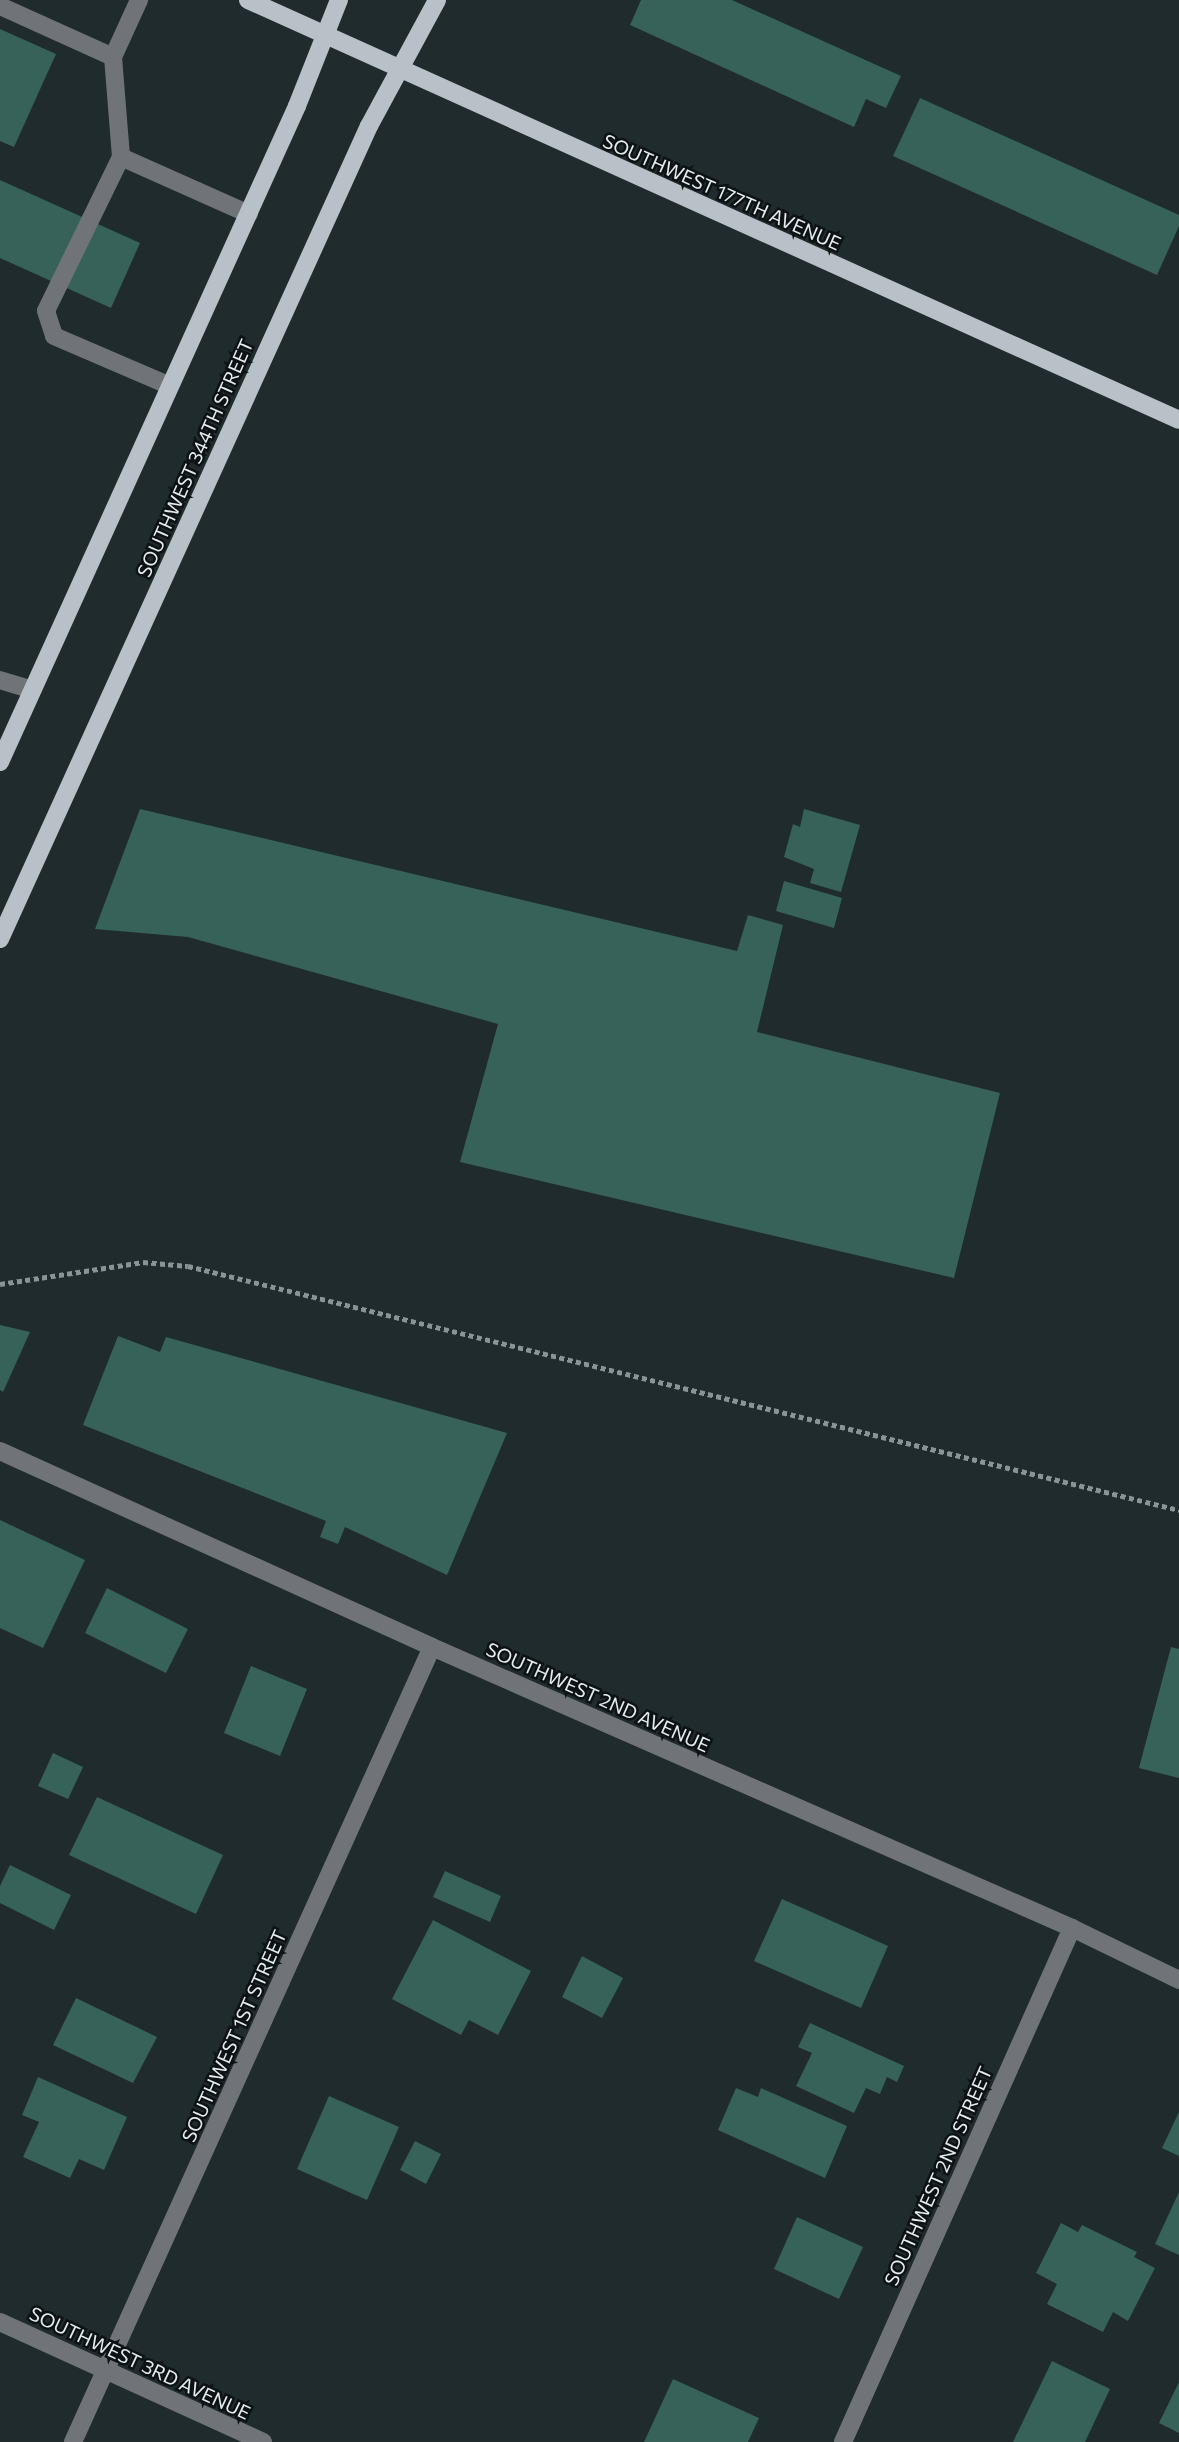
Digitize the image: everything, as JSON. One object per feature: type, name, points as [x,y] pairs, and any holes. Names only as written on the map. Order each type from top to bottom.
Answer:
[{"type":"main road","name":"SOUTHWEST 177TH AVENUE","points":[[248,0],[398,71],[1179,420]]},
{"type":"main road","points":[[0,762],[248,214],[339,0]]},
{"type":"main road","name":"SOUTHWEST 344TH STREET","points":[[0,939],[369,125],[437,0]]},
{"type":"street","points":[[139,0],[113,57],[121,157],[46,311],[54,336],[170,386]]},
{"type":"street","points":[[0,6],[113,57]]},
{"type":"street","points":[[121,157],[248,214]]},
{"type":"street","points":[[0,680],[33,690]]},
{"type":"street","name":"SOUTHWEST 2ND AVENUE","points":[[0,1451],[432,1647],[1072,1928],[1179,1980]]},
{"type":"street","name":"SOUTHWEST 1ST STREET","points":[[73,2442],[432,1647]]},
{"type":"street","name":"SOUTHWEST 2ND STREET","points":[[843,2442],[1072,1928]]},
{"type":"street","name":"SOUTHWEST 3RD AVENUE","points":[[0,2322],[264,2442]]},
{"type":"path","points":[[0,1284],[143,1262],[201,1268],[1179,1510]]},
{"type":"building","points":[[641,0],[732,0],[901,76],[886,108],[866,99],[854,127],[630,25]]},
{"type":"building","points":[[0,29],[56,54],[14,147],[0,141]]},
{"type":"building","points":[[920,98],[1179,215],[1179,226],[1157,275],[893,156]]},
{"type":"building","points":[[0,180],[140,243],[111,308],[0,258]]},
{"type":"building","points":[[140,809],[737,951],[748,915],[783,925],[757,1032],[1000,1093],[954,1278],[460,1162],[498,1024],[188,937],[95,929]]},
{"type":"building","points":[[804,809],[860,825],[841,892],[810,883],[814,869],[784,857],[793,824],[800,827]]},
{"type":"building","points":[[784,881],[842,898],[834,928],[776,911]]},
{"type":"building","points":[[0,1325],[30,1332],[3,1392],[0,1390]]},
{"type":"building","points":[[118,1336],[160,1352],[166,1337],[507,1433],[447,1575],[345,1527],[338,1544],[320,1537],[326,1521],[83,1425]]},
{"type":"building","points":[[0,1520],[85,1560],[43,1648],[0,1628]]},
{"type":"building","points":[[107,1588],[188,1629],[166,1673],[85,1633]]},
{"type":"building","points":[[1171,1647],[1179,1649],[1179,1778],[1139,1768]]},
{"type":"building","points":[[251,1666],[307,1689],[280,1756],[224,1733]]},
{"type":"building","points":[[53,1753],[83,1767],[68,1799],[38,1786]]},
{"type":"building","points":[[97,1797],[223,1855],[196,1914],[69,1855]]},
{"type":"building","points":[[10,1865],[71,1895],[54,1930],[0,1903],[0,1886]]},
{"type":"building","points":[[445,1871],[501,1896],[490,1922],[433,1897]]},
{"type":"building","points":[[782,1899],[888,1946],[861,2008],[754,1961]]},
{"type":"building","points":[[433,1920],[531,1971],[498,2035],[469,2020],[461,2035],[392,1999]]},
{"type":"building","points":[[582,1956],[623,1978],[602,2018],[562,1997]]},
{"type":"building","points":[[76,1998],[157,2037],[133,2083],[53,2045]]},
{"type":"building","points":[[810,2023],[904,2066],[897,2082],[887,2077],[880,2094],[866,2088],[854,2113],[796,2086],[812,2053],[798,2047]]},
{"type":"building","points":[[38,2077],[127,2117],[104,2170],[79,2159],[70,2178],[23,2157],[39,2122],[22,2115]]},
{"type":"building","points":[[736,2088],[758,2097],[761,2088],[847,2126],[825,2178],[718,2130]]},
{"type":"building","points":[[329,2096],[399,2127],[367,2200],[297,2169]]},
{"type":"building","points":[[1179,2112],[1179,2156],[1162,2148]]},
{"type":"building","points":[[415,2141],[441,2154],[426,2184],[400,2170]]},
{"type":"building","points":[[1179,2192],[1179,2255],[1155,2244]]},
{"type":"building","points":[[797,2217],[863,2247],[839,2299],[774,2269]]},
{"type":"building","points":[[1061,2223],[1078,2232],[1082,2225],[1137,2252],[1134,2257],[1155,2268],[1128,2321],[1113,2312],[1103,2332],[1047,2304],[1057,2284],[1036,2273]]},
{"type":"building","points":[[1052,2361],[1110,2389],[1085,2442],[1013,2442]]},
{"type":"building","points":[[673,2379],[759,2418],[748,2442],[644,2442]]},
{"type":"building","points":[[1179,2382],[1179,2433],[1159,2423]]}]
